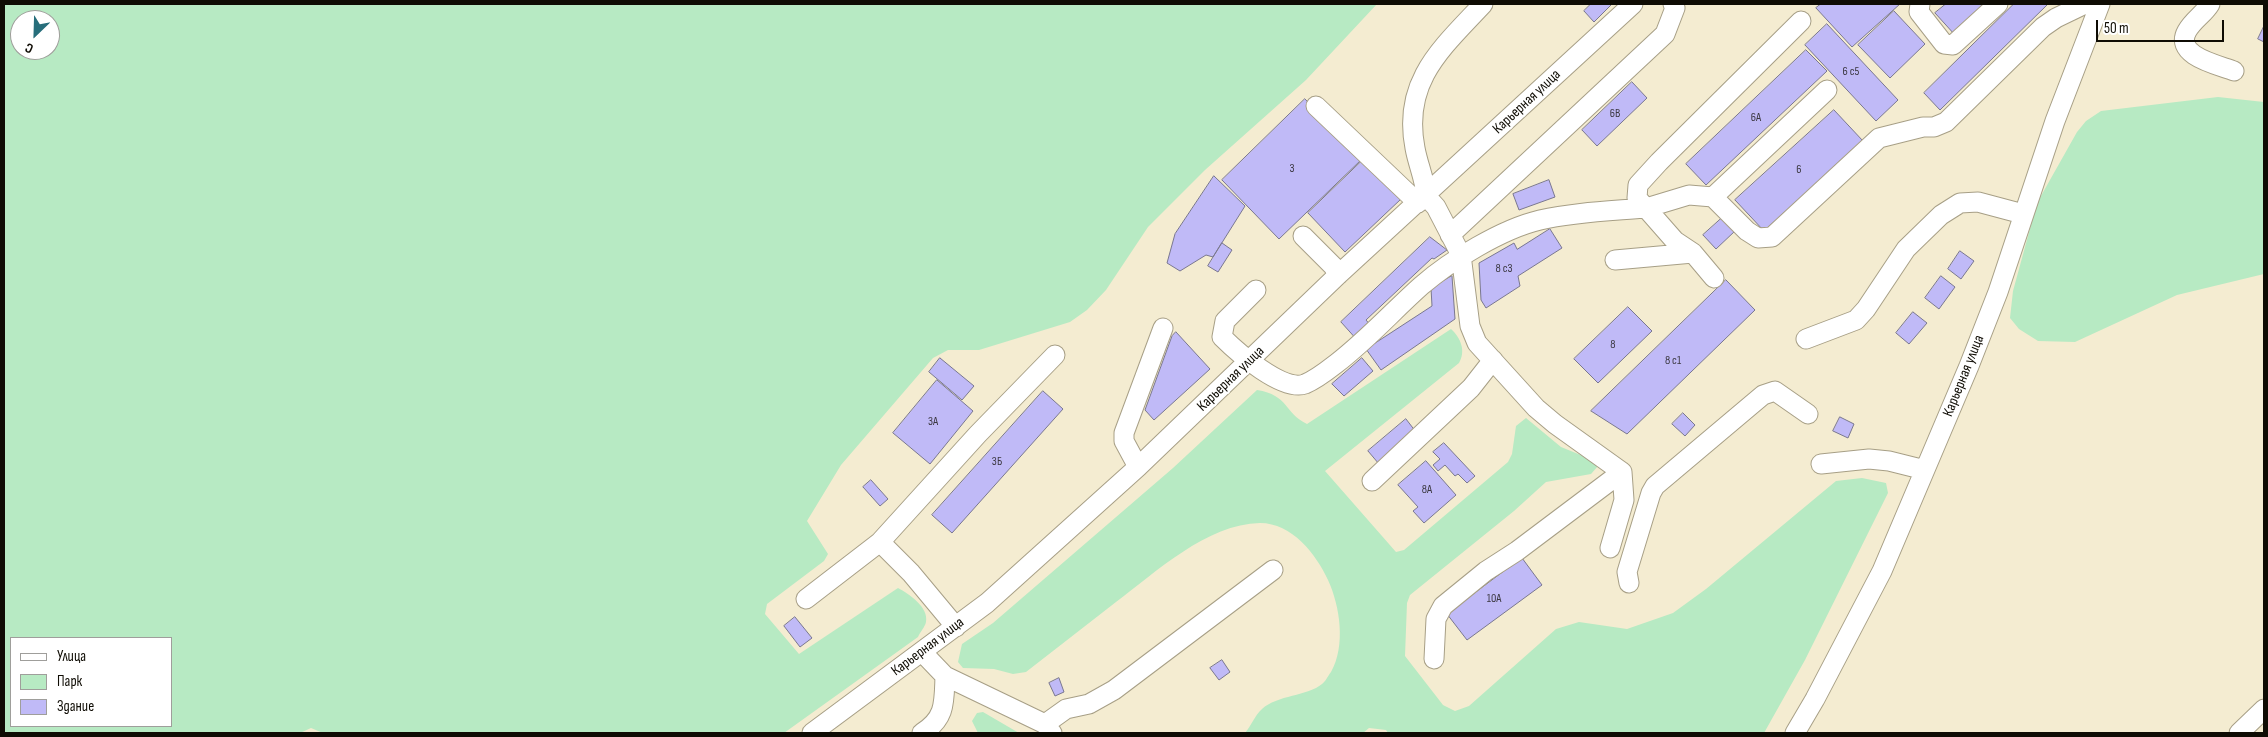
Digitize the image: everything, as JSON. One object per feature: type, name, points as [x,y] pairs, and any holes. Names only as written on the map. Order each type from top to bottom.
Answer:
[{"type":"street","points":[[1422,200],[1425,180],[1415,149],[1413,129],[1416,89],[1439,52],[1484,4]]},
{"type":"street","name":"Карьерная улица","points":[[812,733],[987,603],[1138,466],[1338,276],[1633,4]]},
{"type":"street","points":[[1450,235],[1665,34],[1675,8],[1674,4]]},
{"type":"street","points":[[1920,4],[1919,12],[1944,44],[1953,45],[1998,4]]},
{"type":"street","points":[[1256,290],[1225,321],[1222,337],[1249,362],[1285,384],[1304,384],[1326,372],[1362,344],[1421,286],[1461,255],[1513,230],[1539,220],[1646,208],[1689,196],[1713,197],[1747,231],[1758,238],[1772,237],[1880,138],[1923,127],[1934,127],[1946,122],[2043,27],[2056,18],[2085,4]]},
{"type":"street","name":"Карьерная улица","points":[[1795,733],[1882,572],[1925,470],[1987,320],[2055,121],[2100,4]]},
{"type":"street","points":[[2210,4],[2203,15],[2187,31],[2185,36],[2188,49],[2195,57],[2234,71]]},
{"type":"street","points":[[1714,278],[1692,253],[1676,241],[1637,198],[1638,185],[1658,162],[1801,21]]},
{"type":"street","points":[[1713,197],[1827,90]]},
{"type":"street","points":[[1316,106],[1422,200],[1436,207],[1461,255],[1470,326],[1478,343],[1536,408],[1622,472]]},
{"type":"street","points":[[1806,339],[1856,320],[1866,309],[1906,249],[1941,215],[1960,203],[1978,202],[2023,214]]},
{"type":"street","points":[[1303,236],[1333,266],[1338,276]]},
{"type":"street","points":[[1615,260],[1692,253]]},
{"type":"street","points":[[1138,466],[1124,441],[1124,434],[1163,328]]},
{"type":"street","points":[[806,599],[880,542],[978,434],[1054,356]]},
{"type":"street","points":[[1372,481],[1471,388],[1493,360]]},
{"type":"street","points":[[1630,583],[1626,572],[1650,493],[1655,486],[1763,395],[1775,391],[1808,414]]},
{"type":"street","points":[[1821,464],[1869,459],[1889,461],[1925,470]]},
{"type":"street","points":[[1610,548],[1624,500],[1622,472]]},
{"type":"street","points":[[1434,659],[1436,620],[1443,606],[1486,571],[1518,551],[1622,472]]},
{"type":"street","points":[[1620,516],[1644,514]]},
{"type":"street","points":[[880,542],[910,573],[956,627]]},
{"type":"street","points":[[922,652],[945,676],[1048,728],[1066,709],[1089,704],[1114,690],[1273,570]]},
{"type":"street","points":[[922,733],[932,727],[943,710],[945,676]]},
{"type":"street","points":[[2239,733],[2264,709]]},
{"type":"green space","points":[[4,4],[1377,4],[1306,80],[1205,170],[1148,227],[1106,290],[1087,310],[1070,322],[979,350],[948,350],[933,358],[841,465],[807,521],[828,554],[824,561],[767,604],[765,614],[799,654],[898,588],[912,597],[921,606],[926,616],[926,622],[918,637],[784,733],[323,733],[311,728],[300,733],[4,733]]},
{"type":"green space","points":[[2218,97],[2264,102],[2264,274],[2177,295],[2075,342],[2038,341],[2019,329],[2010,318],[2013,291],[2037,203],[2077,132],[2086,121],[2101,111]]},
{"type":"green space","points":[[1451,329],[1457,336],[1462,349],[1459,363],[1325,471],[1396,552],[1404,550],[1508,462],[1512,454],[1516,426],[1526,418],[1561,447],[1593,460],[1598,466],[1591,474],[1546,482],[1514,511],[1410,595],[1407,603],[1405,656],[1443,705],[1455,711],[1469,706],[1556,629],[1579,622],[1627,629],[1673,613],[1706,589],[1836,481],[1862,478],[1886,483],[1888,493],[1805,660],[1764,733],[1388,733],[1386,730],[1369,728],[1363,733],[1245,733],[1260,711],[1268,704],[1309,691],[1323,683],[1336,662],[1339,650],[1340,626],[1336,602],[1323,570],[1310,551],[1301,542],[1292,534],[1272,524],[1240,525],[1202,541],[1183,552],[1026,672],[1013,674],[994,669],[963,668],[958,662],[962,644],[993,623],[1173,468],[1257,390],[1267,392],[1281,400],[1294,415],[1307,424]]},
{"type":"green space","points":[[983,712],[1019,733],[978,733],[972,721],[977,713]]},
{"type":"building","points":[[1591,4],[1612,4],[1594,22],[1584,11]]},
{"type":"building","points":[[1821,4],[1900,4],[1852,47],[1816,8]]},
{"type":"building","points":[[1946,4],[1990,4],[1955,35],[1935,13]]},
{"type":"building","points":[[2014,4],[2048,4],[1940,110],[1924,93]]},
{"type":"building","points":[[1894,11],[1925,44],[1890,78],[1858,45]]},
{"type":"building","points":[[1827,24],[1898,100],[1876,121],[1805,45]]},
{"type":"building","points":[[2264,26],[2264,42],[2258,39]]},
{"type":"building","points":[[1806,50],[1827,71],[1706,185],[1686,164]]},
{"type":"building","points":[[1632,82],[1647,98],[1597,146],[1582,130]]},
{"type":"building","points":[[1305,99],[1362,159],[1279,239],[1222,180]]},
{"type":"building","points":[[1834,110],[1863,141],[1764,231],[1735,200]]},
{"type":"building","points":[[1363,160],[1401,199],[1345,252],[1308,213]]},
{"type":"building","points":[[1214,176],[1245,206],[1213,257],[1206,255],[1180,271],[1167,263],[1175,234]]},
{"type":"building","points":[[1549,180],[1555,197],[1519,210],[1513,194]]},
{"type":"building","points":[[1722,218],[1735,231],[1716,249],[1703,235]]},
{"type":"building","points":[[1550,229],[1562,248],[1518,276],[1520,286],[1486,308],[1481,300],[1479,263],[1514,243],[1517,249]]},
{"type":"building","points":[[1430,237],[1447,250],[1434,259],[1432,258],[1366,320],[1372,327],[1358,341],[1341,322]]},
{"type":"building","points":[[1222,243],[1232,250],[1218,272],[1208,266]]},
{"type":"building","points":[[1960,251],[1974,261],[1961,279],[1948,269]]},
{"type":"building","points":[[1452,276],[1455,319],[1381,370],[1366,349],[1432,306],[1431,288]]},
{"type":"building","points":[[1941,276],[1955,287],[1939,309],[1925,298]]},
{"type":"building","points":[[1726,280],[1755,310],[1627,434],[1591,411]]},
{"type":"building","points":[[1628,307],[1652,331],[1598,383],[1574,359]]},
{"type":"building","points":[[1913,312],[1927,323],[1909,344],[1896,333]]},
{"type":"building","points":[[1176,332],[1210,369],[1154,420],[1145,410],[1172,336]]},
{"type":"building","points":[[940,358],[974,386],[962,400],[929,372]]},
{"type":"building","points":[[1362,358],[1373,371],[1344,396],[1332,384]]},
{"type":"building","points":[[937,380],[973,411],[930,464],[893,433]]},
{"type":"building","points":[[1043,391],[1063,409],[952,533],[932,515]]},
{"type":"building","points":[[1683,413],[1695,425],[1685,436],[1672,424]]},
{"type":"building","points":[[1840,417],[1854,424],[1848,438],[1833,431]]},
{"type":"building","points":[[1406,419],[1416,432],[1379,464],[1368,451]]},
{"type":"building","points":[[1444,443],[1475,476],[1467,483],[1458,474],[1455,476],[1445,465],[1438,471],[1433,465],[1440,459],[1433,452]]},
{"type":"building","points":[[1426,461],[1456,495],[1424,523],[1413,511],[1418,507],[1398,485]]},
{"type":"building","points":[[871,480],[888,499],[880,506],[863,487]]},
{"type":"building","points":[[1522,558],[1542,585],[1467,640],[1447,614]]},
{"type":"building","points":[[795,617],[812,638],[800,647],[784,626]]},
{"type":"building","points":[[1222,660],[1230,672],[1219,680],[1210,668]]},
{"type":"building","points":[[1059,678],[1064,692],[1055,696],[1049,683]]}]
